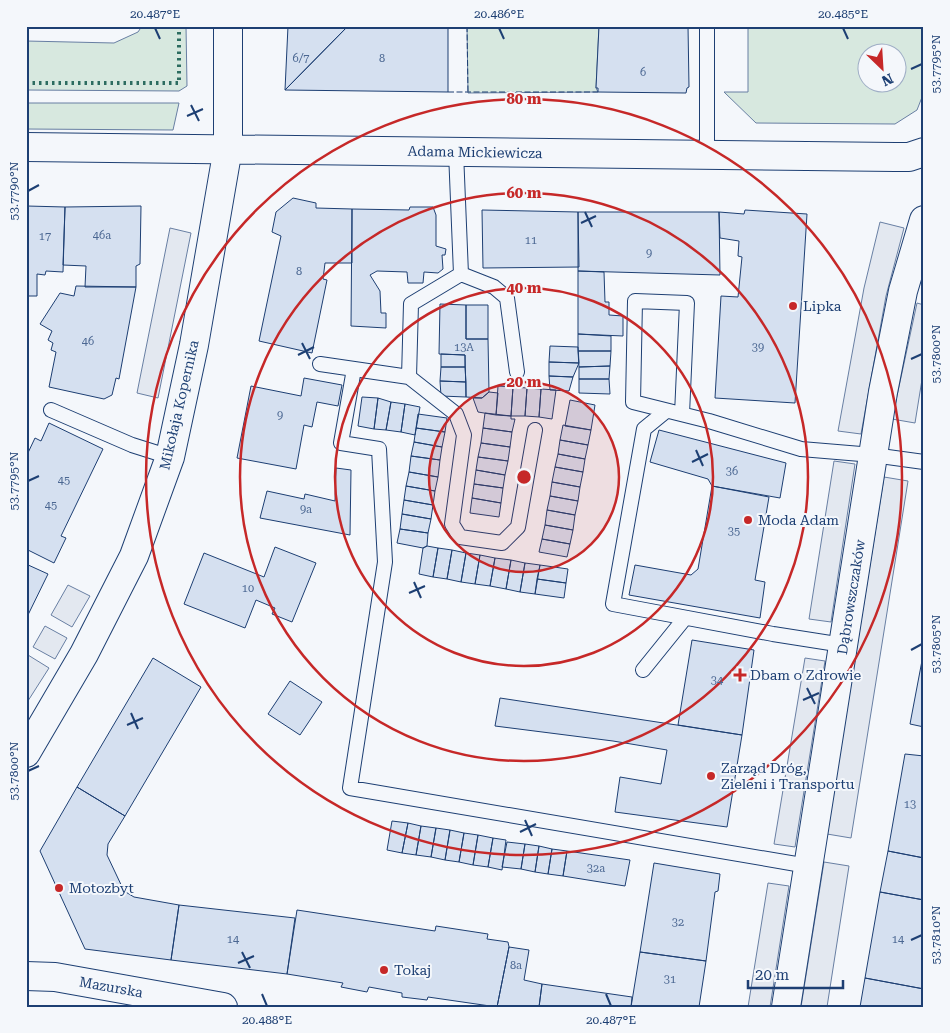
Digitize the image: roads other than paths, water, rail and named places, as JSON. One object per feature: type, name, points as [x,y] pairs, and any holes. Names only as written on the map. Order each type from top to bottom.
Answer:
[{"type":"street","name":"Mikołaja Kopernika","points":[[26,753],[84,654],[134,556],[170,457],[194,345],[228,148],[228,26]]},
{"type":"street","name":"Adama Mickiewicza","points":[[26,147],[909,157],[924,152]]},
{"type":"street","name":"Dąbrowszczaków","points":[[786,1007],[883,392],[903,291],[924,220]]},
{"type":"street","name":"Mazurska","points":[[27,975],[55,977],[223,1007]]},
{"type":"lane","points":[[707,26],[707,154]]},
{"type":"lane","points":[[456,152],[461,274]]},
{"type":"lane","points":[[461,274],[494,287],[507,298],[517,372]]},
{"type":"lane","points":[[409,378],[411,304],[461,274]]},
{"type":"lane","points":[[682,414],[687,303],[635,301],[633,402],[709,421],[801,449],[873,455],[924,462]]},
{"type":"lane","points":[[320,364],[409,378],[456,414],[464,435],[452,524],[460,537],[502,543],[518,527],[535,430]]},
{"type":"lane","points":[[354,369],[342,443],[378,449],[385,562],[350,788],[808,866]]},
{"type":"lane","points":[[51,410],[132,445],[170,457]]},
{"type":"lane","points":[[666,411],[644,428],[613,604],[843,645]]},
{"type":"lane","points":[[644,670],[685,618]]},
{"type":"place","name":"Lipka","points":[[793,306]]},
{"type":"place","name":"Moda Adam","points":[[748,520]]},
{"type":"place","name":"Dbam o Zdrowie","points":[[740,675]]},
{"type":"place","name":"Zarząd Dróg, Zieleni i Transportu","points":[[711,776]]},
{"type":"place","name":"Motozbyt","points":[[59,888]]},
{"type":"place","name":"Tokaj","points":[[384,970]]}]
